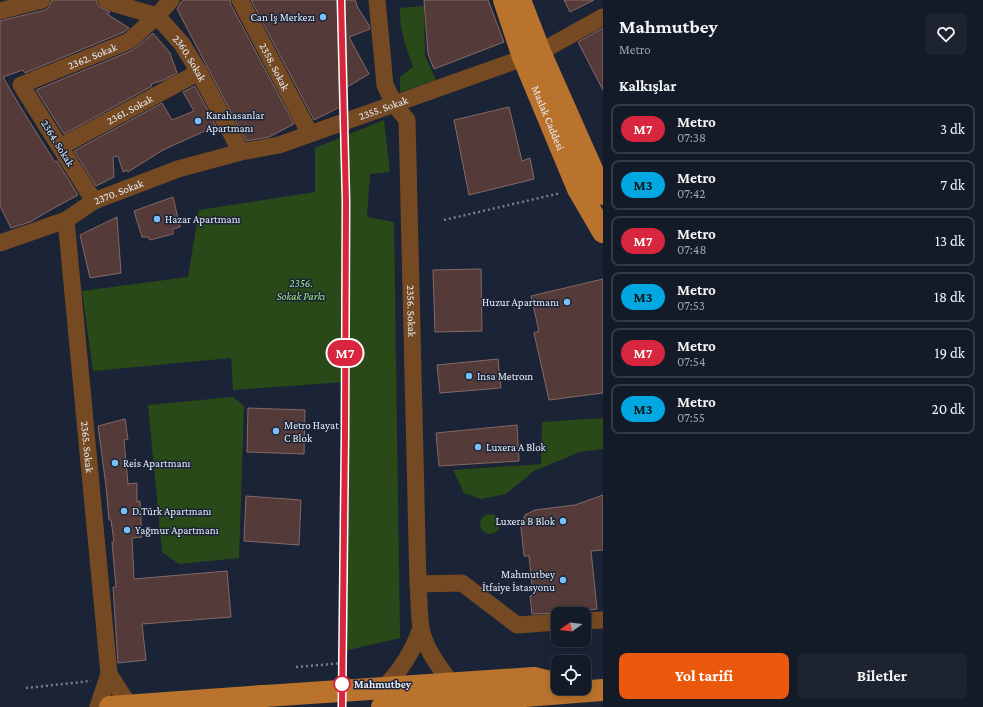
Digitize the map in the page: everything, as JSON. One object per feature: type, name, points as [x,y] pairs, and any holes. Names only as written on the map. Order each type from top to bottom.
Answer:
[{"type":"main road","name":"Maslak Caddesi","points":[[504,0],[603,194]]},
{"type":"main road","name":"Maslak Caddesi","points":[[520,0],[532,54],[578,189],[603,232]]},
{"type":"main road","points":[[344,707],[378,695],[451,683],[534,678],[551,681]]},
{"type":"main road","points":[[120,706],[254,702],[378,695],[551,691]]},
{"type":"street","points":[[0,11],[42,0]]},
{"type":"street","points":[[106,0],[157,16]]},
{"type":"street","name":"2362. Sokak","points":[[21,85],[129,41],[157,16],[171,0]]},
{"type":"street","name":"2358. Sokak","points":[[240,0],[310,134]]},
{"type":"street","name":"2356. Sokak","points":[[377,0],[385,85],[394,104],[407,120],[418,584],[421,628]]},
{"type":"street","name":"2360. Sokak","points":[[157,16],[182,44],[199,72],[241,152]]},
{"type":"street","name":"2355. Sokak","points":[[241,152],[279,145],[532,54],[603,17]]},
{"type":"street","name":"2361. Sokak","points":[[60,147],[199,72]]},
{"type":"street","name":"2364. Sokak","points":[[21,85],[94,202]]},
{"type":"street","name":"2370. Sokak","points":[[2,238],[66,220],[94,202],[178,169],[241,152]]},
{"type":"street","name":"2365. Sokak","points":[[66,220],[102,677],[98,707]]},
{"type":"street","points":[[418,584],[462,583],[517,625],[551,623]]},
{"type":"street","points":[[591,621],[603,620]]},
{"type":"street","points":[[421,628],[427,646],[451,683]]},
{"type":"street","points":[[378,695],[414,649],[421,628]]},
{"type":"street","name":"2365. Sokak","points":[[102,677],[120,706]]},
{"type":"path","points":[[444,220],[578,189]]},
{"type":"path","points":[[296,667],[343,663]]},
{"type":"path","points":[[26,688],[102,677]]},
{"type":"green space","points":[[424,6],[425,56],[436,80],[400,92],[400,77],[413,67],[402,31],[400,8]]},
{"type":"green space","name":"2356. Sokak Parkı","points":[[384,120],[390,172],[370,174],[367,217],[394,222],[400,638],[344,651],[345,382],[233,390],[231,358],[93,371],[82,291],[188,277],[199,210],[315,192],[315,148]]},
{"type":"green space","points":[[233,397],[244,406],[239,558],[179,564],[162,552],[148,405]]},
{"type":"green space","points":[[603,418],[603,449],[580,452],[534,471],[506,494],[481,499],[464,493],[453,470],[541,464],[542,422]]},
{"type":"green space","points":[[490,514],[497,517],[500,524],[497,531],[490,534],[483,531],[480,524],[483,517]]},
{"type":"building","points":[[52,0],[96,0],[98,6],[110,12],[107,14],[129,28],[124,32],[25,73],[23,70],[3,77],[55,162],[57,161],[78,195],[30,222],[11,228],[0,206],[0,21],[45,10],[49,7]]},
{"type":"building","points":[[184,0],[230,0],[231,5],[294,124],[269,137],[246,141],[177,9]]},
{"type":"building","points":[[251,0],[355,0],[370,29],[349,37],[369,74],[342,90],[348,103],[314,120]]},
{"type":"building","points":[[424,0],[488,0],[504,42],[434,69],[428,54]]},
{"type":"building","points":[[564,0],[594,0],[570,12]]},
{"type":"building","points":[[603,28],[603,90],[578,42]]},
{"type":"building","points":[[153,33],[170,53],[177,73],[164,80],[151,84],[152,86],[64,134],[36,90],[133,50]]},
{"type":"building","points":[[195,86],[216,126],[163,150],[128,172],[127,170],[123,172],[118,156],[113,157],[114,177],[96,186],[74,151],[162,103],[172,120],[194,111],[183,92]]},
{"type":"building","points":[[509,107],[522,161],[530,158],[534,179],[469,195],[454,120]]},
{"type":"building","name":"Hazar Apartmanı","points":[[173,197],[180,227],[173,229],[173,234],[150,240],[148,237],[142,237],[134,211]]},
{"type":"building","points":[[117,217],[121,273],[90,278],[80,235]]},
{"type":"building","points":[[481,269],[482,331],[435,332],[433,270]]},
{"type":"building","points":[[603,279],[603,393],[549,400],[534,333],[539,331],[531,296]]},
{"type":"building","name":"Insa Metroın","points":[[498,359],[501,388],[440,393],[437,365]]},
{"type":"building","name":"Metro Hayat C Blok","points":[[248,408],[305,410],[304,454],[247,452]]},
{"type":"building","points":[[125,419],[128,439],[124,440],[128,484],[137,483],[137,502],[140,501],[142,537],[132,538],[134,579],[227,571],[231,617],[142,624],[146,660],[118,663],[113,587],[116,587],[112,542],[114,542],[111,520],[109,520],[98,426]]},
{"type":"building","name":"Luxera A Blok","points":[[517,425],[519,461],[439,466],[436,433]]},
{"type":"building","points":[[603,495],[603,550],[591,551],[597,609],[591,610],[591,607],[551,607],[551,613],[532,614],[530,596],[533,595],[529,556],[524,556],[521,527],[525,515],[535,510],[575,505]]},
{"type":"building","points":[[246,496],[301,500],[299,545],[244,541]]},
{"type":"metro line","name":"M7","points":[[341,0],[346,201],[342,707]]},
{"type":"place","name":"Can Iş Merkezı","points":[[323,17]]},
{"type":"place","name":"Karahasanlar Apartmanı","points":[[198,121]]},
{"type":"place","name":"Hazar Apartmanı","points":[[157,219]]},
{"type":"place","name":"Huzur Apartmanı","points":[[567,302]]},
{"type":"place","name":"Insa Metroın","points":[[469,376]]},
{"type":"place","name":"Metro Hayat C Blok","points":[[276,431]]},
{"type":"place","name":"Luxera A Blok","points":[[478,447]]},
{"type":"place","name":"Reis Apartmanı","points":[[115,463]]},
{"type":"place","name":"D.Türk Apartmanı","points":[[124,511]]},
{"type":"place","name":"Luxera B Blok","points":[[563,521]]},
{"type":"place","name":"Yağmur Apartmanı","points":[[127,530]]},
{"type":"place","name":"Mahmutbey İtfaiye İstasyonu","points":[[563,580]]},
{"type":"place","name":"Mahmutbey","points":[[342,684]]}]
